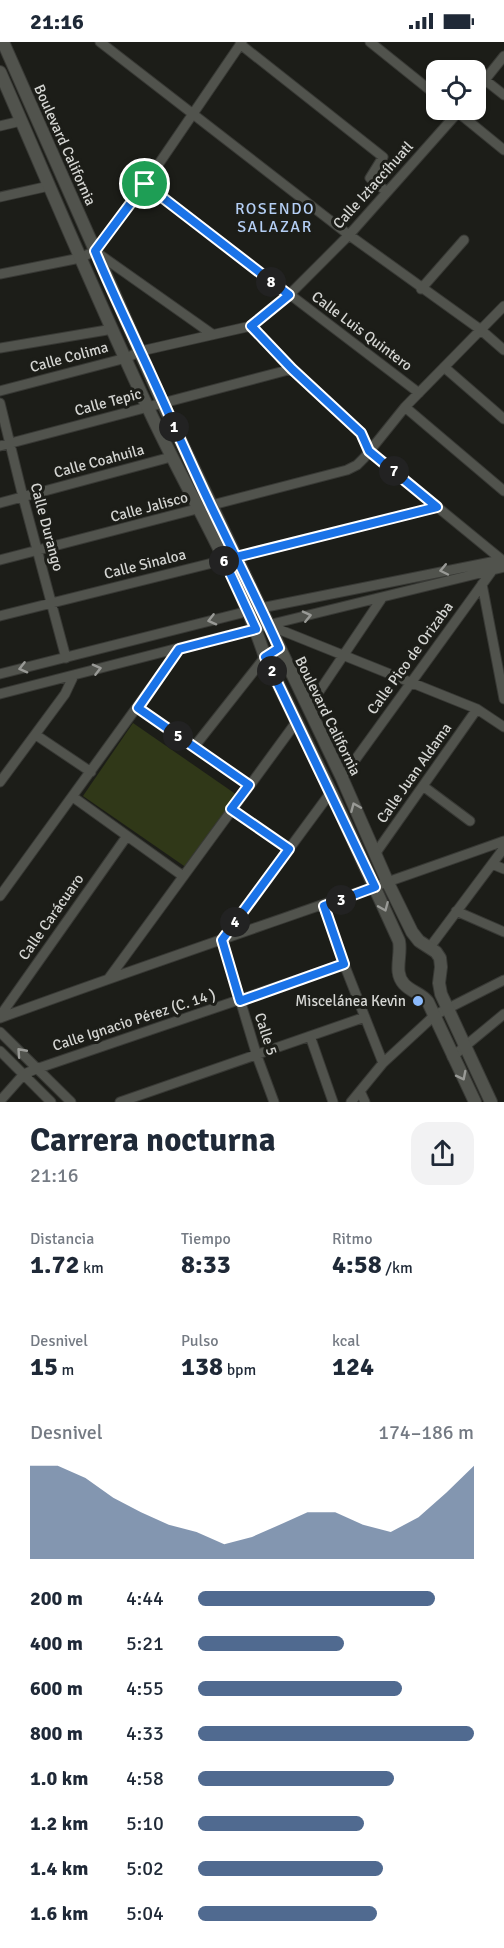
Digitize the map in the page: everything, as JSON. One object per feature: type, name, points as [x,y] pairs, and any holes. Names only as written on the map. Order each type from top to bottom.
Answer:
[{"type":"street","points":[[100,42],[349,235],[504,350]]},
{"type":"street","points":[[370,42],[426,87]]},
{"type":"street","name":"Boulevard California","points":[[4,43],[163,404],[261,608],[265,657],[375,887],[400,949],[398,974],[408,988],[420,993],[428,1002],[475,1102]]},
{"type":"street","points":[[0,274],[78,258],[95,251],[145,184],[241,43],[383,157],[370,178],[387,192]]},
{"type":"street","points":[[486,79],[504,56]]},
{"type":"street","name":"Boulevard California","points":[[0,72],[46,186],[171,457],[248,611],[279,648],[342,778],[412,932],[440,958],[439,983],[448,1009],[491,1102]]},
{"type":"street","points":[[486,81],[504,95]]},
{"type":"street","points":[[0,85],[19,121],[0,126]]},
{"type":"street","name":"Calle Iztaccíhuatl","points":[[251,326],[289,295],[349,235],[448,120]]},
{"type":"street","points":[[469,120],[504,150]]},
{"type":"street","name":"Calle Luis Quintero","points":[[145,184],[419,393]]},
{"type":"street","points":[[0,196],[46,186]]},
{"type":"street","points":[[421,288],[464,240]]},
{"type":"street","points":[[95,251],[212,334]]},
{"type":"street","name":"Calle Jalisco","points":[[0,560],[198,510],[347,470],[357,465],[405,407],[504,306]]},
{"type":"street","points":[[251,326],[292,369],[361,433],[369,451],[503,561]]},
{"type":"street","name":"Calle Colima","points":[[0,391],[126,358],[141,351],[251,326]]},
{"type":"street","points":[[0,348],[110,329]]},
{"type":"street","points":[[444,367],[504,419]]},
{"type":"street","name":"Calle Tepic","points":[[5,445],[292,369]]},
{"type":"street","name":"Calle Durango","points":[[0,403],[5,445],[23,497],[66,658]]},
{"type":"street","points":[[405,407],[504,491]]},
{"type":"street","name":"Calle Coahuila","points":[[0,503],[171,457]]},
{"type":"street","name":"Calle Sinaloa","points":[[0,616],[437,507]]},
{"type":"street","points":[[0,694],[494,569],[503,561]]},
{"type":"street","points":[[0,674],[261,608],[503,561]]},
{"type":"street","name":"Calle Pico de Orizaba","points":[[342,778],[494,569]]},
{"type":"street","points":[[482,584],[504,699]]},
{"type":"street","points":[[308,708],[382,598]]},
{"type":"street","points":[[262,627],[345,656],[477,709],[504,727]]},
{"type":"street","points":[[194,747],[265,657],[279,648]]},
{"type":"street","points":[[0,897],[179,649]]},
{"type":"street","points":[[0,782],[65,694],[74,675]]},
{"type":"street","points":[[138,708],[249,785]]},
{"type":"street","name":"Calle Juan Aldama","points":[[375,854],[477,709]]},
{"type":"street","points":[[109,978],[297,722]]},
{"type":"street","points":[[36,735],[91,772]]},
{"type":"street","points":[[423,786],[470,821]]},
{"type":"street","points":[[222,940],[331,792]]},
{"type":"street","points":[[73,797],[183,876]]},
{"type":"street","points":[[231,809],[289,849]]},
{"type":"street","name":"Calle Carácuaro","points":[[0,1017],[127,836]]},
{"type":"street","points":[[0,1017],[504,842]]},
{"type":"street","points":[[400,949],[409,943],[424,944],[456,911],[504,848]]},
{"type":"street","points":[[492,864],[504,869]]},
{"type":"street","points":[[324,906],[383,1063]]},
{"type":"street","points":[[456,911],[504,932]]},
{"type":"street","name":"Calle 5","points":[[222,940],[257,1056],[274,1102]]},
{"type":"street","name":"Calle Ignacio Pérez (C. 14 )","points":[[24,1074],[344,964]]},
{"type":"street","points":[[351,1102],[383,1063],[435,1015],[504,980]]},
{"type":"street","points":[[420,993],[432,990],[439,983]]},
{"type":"street","points":[[452,1056],[504,1014]]},
{"type":"street","points":[[120,1102],[365,1017]]},
{"type":"street","points":[[0,1032],[71,1102]]},
{"type":"street","points":[[310,1036],[333,1102]]},
{"type":"street","points":[[0,1050],[51,1102]]},
{"type":"street","points":[[0,1101],[24,1074]]},
{"type":"street","points":[[360,1091],[365,1102]]},
{"type":"green space","points":[[133,723],[237,795],[187,868],[83,796]]},
{"type":"place","name":"Miscelánea Kevin","points":[[418,1001]]},
{"type":"district","name":"ROSENDO SALAZAR","points":[[275,218]]},
{"type":"route","points":[[145,184],[95,251],[163,404],[223,530],[236,557],[261,608],[279,648],[265,657],[375,887],[324,906],[344,964],[240,1001],[222,940],[289,849],[231,809],[249,785],[138,708],[179,649],[256,629],[224,560],[236,557],[437,507],[369,451],[361,433],[292,369],[251,326],[289,295],[145,184]]}]
